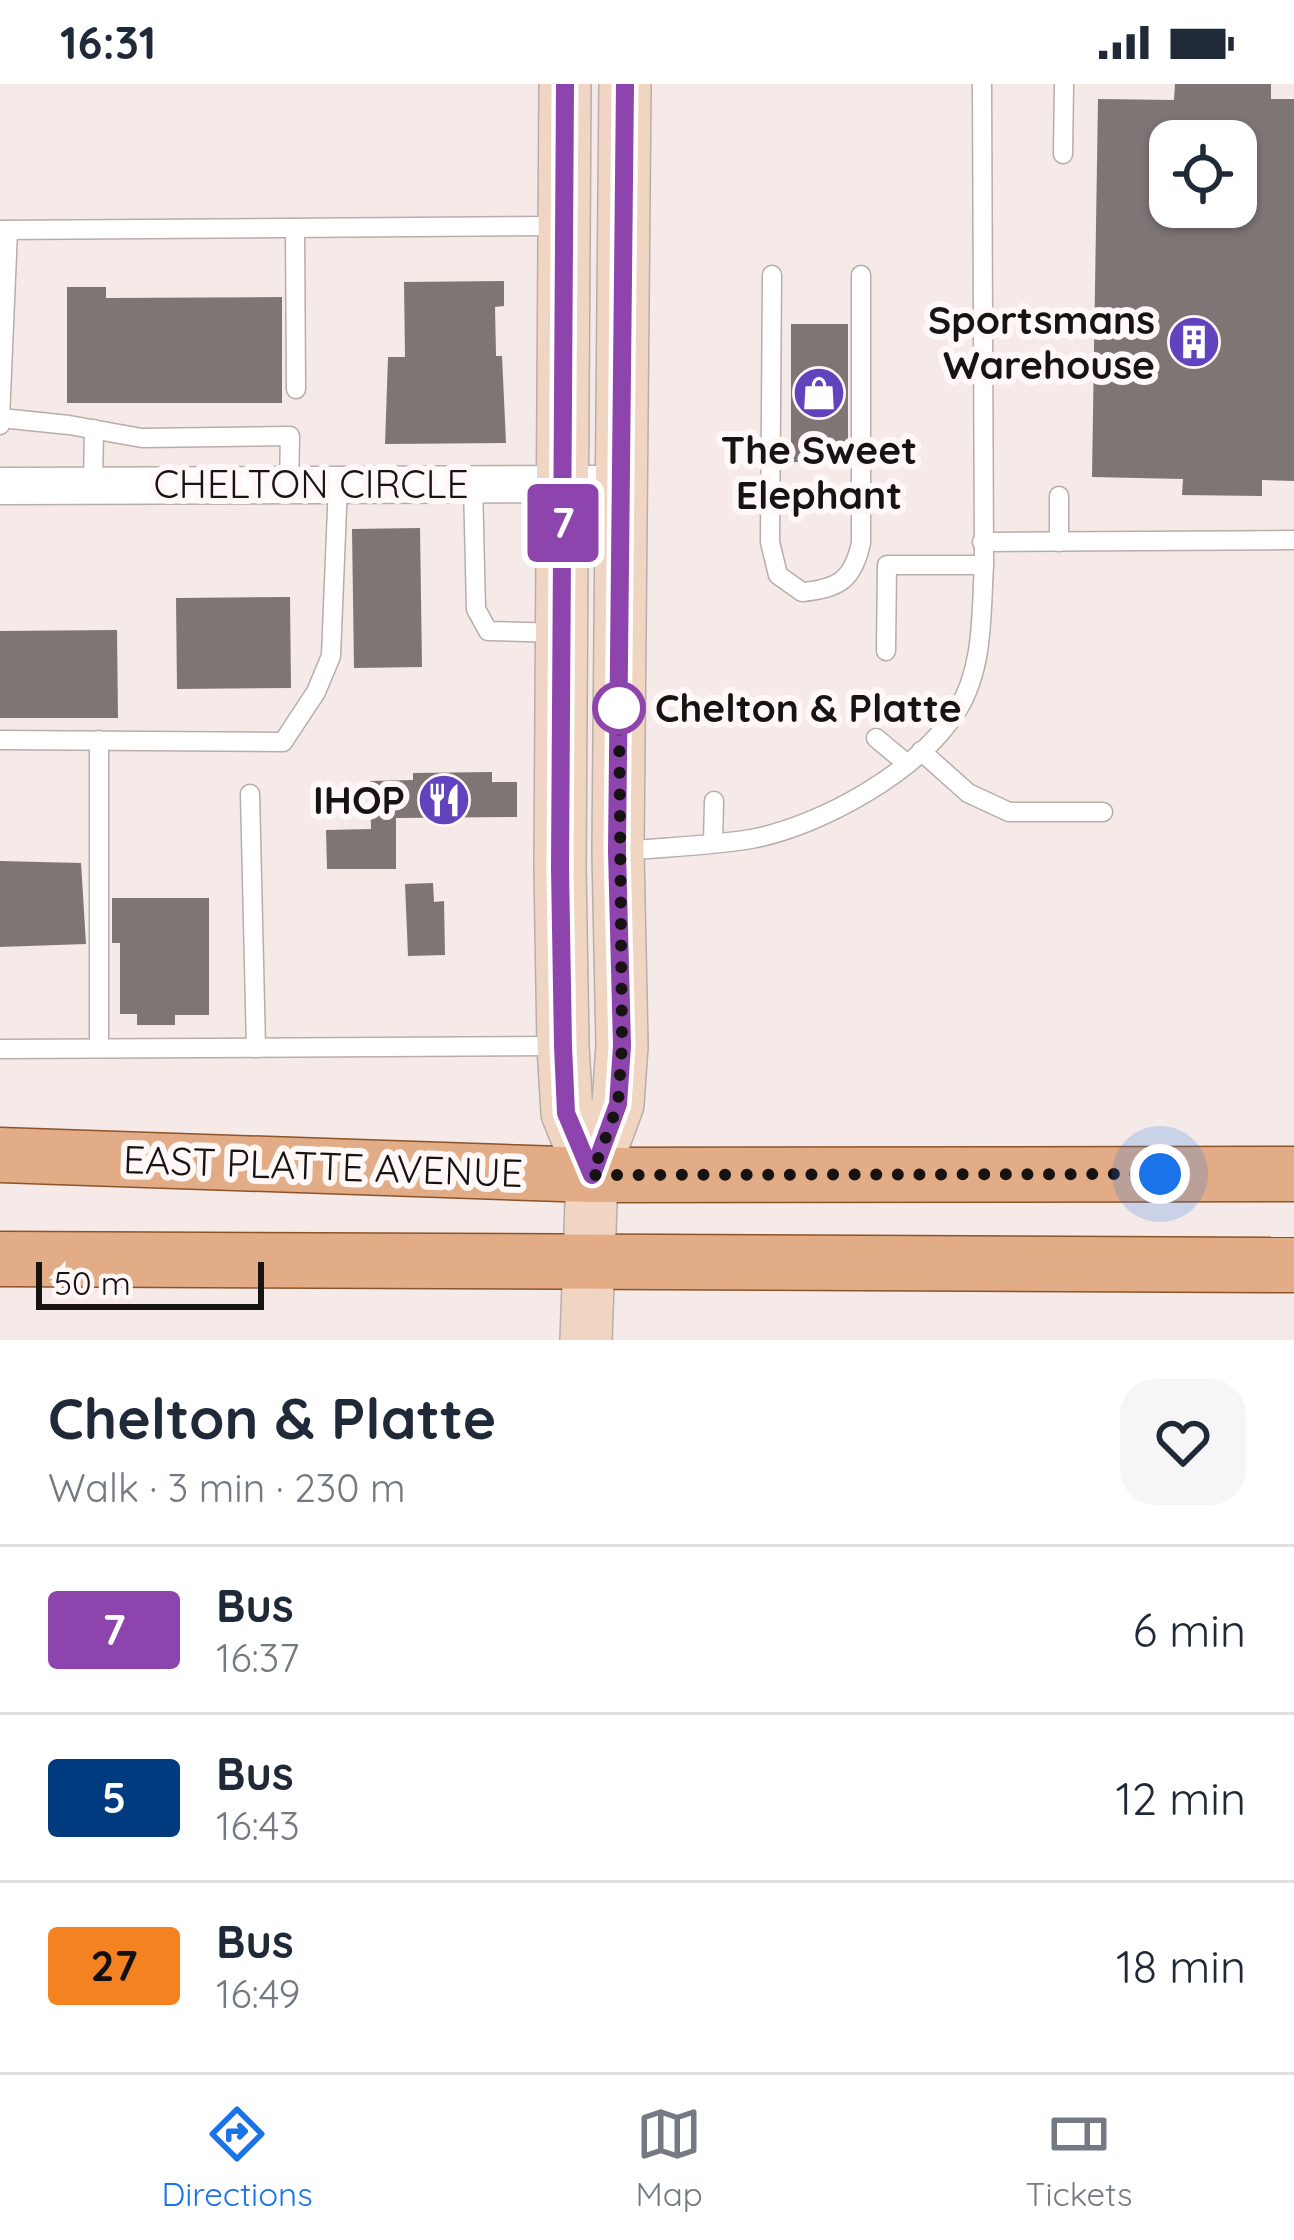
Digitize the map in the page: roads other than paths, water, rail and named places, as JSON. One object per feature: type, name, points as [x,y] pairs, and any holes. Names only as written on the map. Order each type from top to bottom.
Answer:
[{"type":"main road","points":[[565,84],[563,1046],[566,1113],[592,1175]]},
{"type":"main road","points":[[586,1340],[592,1175],[618,1104],[622,1046],[617,851],[625,84]]},
{"type":"main road","name":"EAST PLATTE AVENUE","points":[[0,1155],[592,1175],[1294,1174]]},
{"type":"main road","points":[[0,1259],[1294,1265]]},
{"type":"street","name":"CHELTON CIRCLE","points":[[0,486],[622,484]]},
{"type":"lane","points":[[617,851],[752,839],[806,822],[886,780],[960,707],[980,634],[984,565],[982,84]]},
{"type":"lane","points":[[1063,154],[1064,84]]},
{"type":"lane","points":[[289,485],[290,436],[142,438],[0,421],[4,230],[564,226]]},
{"type":"lane","points":[[295,228],[296,389]]},
{"type":"lane","points":[[772,275],[770,542],[778,575],[802,592],[836,588],[849,578],[861,543],[860,275]]},
{"type":"lane","points":[[93,485],[94,429]]},
{"type":"lane","points":[[0,740],[283,742],[308,706],[332,656],[338,484]]},
{"type":"lane","points":[[473,484],[476,609],[481,623],[488,631],[562,633]]},
{"type":"lane","points":[[1059,496],[1059,542]]},
{"type":"lane","points":[[982,542],[1294,540]]},
{"type":"lane","points":[[886,651],[887,565],[984,565]]},
{"type":"lane","points":[[877,738],[1009,812],[1103,812]]},
{"type":"lane","points":[[99,740],[99,1048]]},
{"type":"lane","points":[[250,794],[256,1048]]},
{"type":"lane","points":[[713,800],[713,843]]},
{"type":"lane","points":[[0,1049],[563,1046]]},
{"type":"place","name":"Sportsmans Warehouse","points":[[1194,342]]},
{"type":"place","name":"The Sweet Elephant","points":[[819,393]]},
{"type":"place","name":"Chelton & Platte","points":[[619,708]]},
{"type":"place","name":"IHOP","points":[[444,800]]}]
